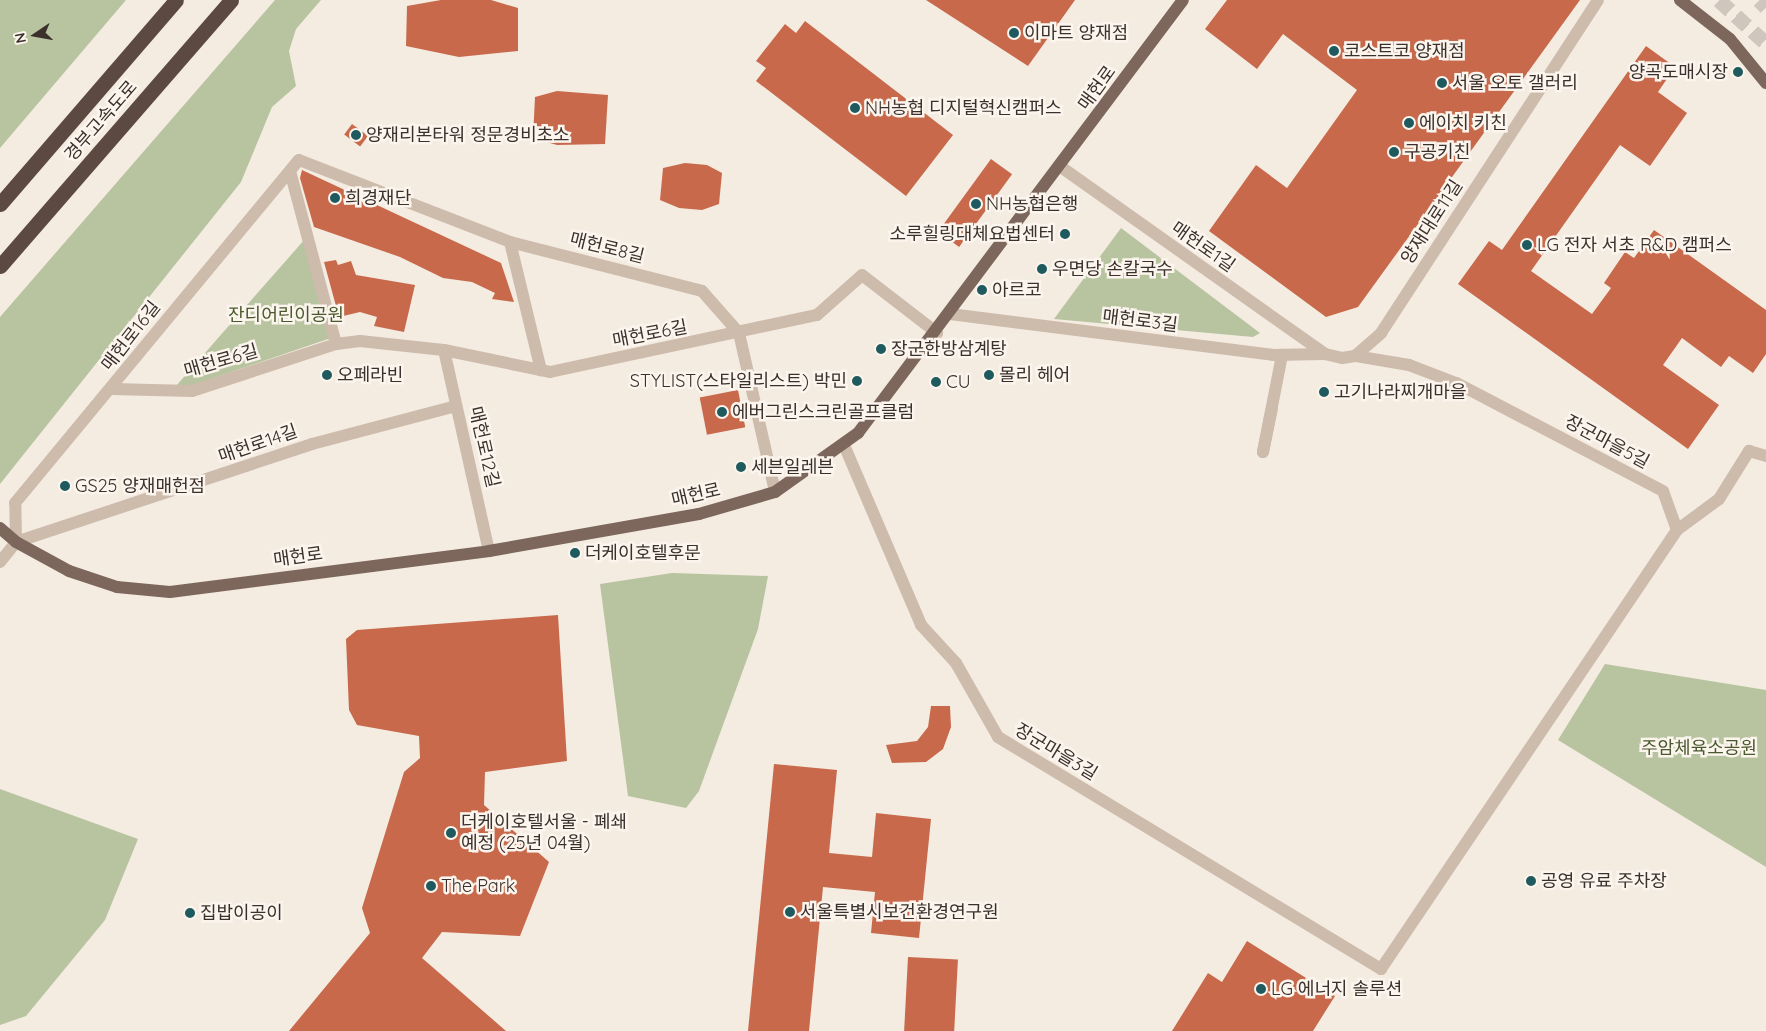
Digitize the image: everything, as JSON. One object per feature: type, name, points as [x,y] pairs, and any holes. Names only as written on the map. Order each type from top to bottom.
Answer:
[{"type":"highway","name":"경부고속도로","points":[[0,204],[176,0]]},
{"type":"highway","name":"경부고속도로","points":[[0,266],[231,0]]},
{"type":"main road","name":"매헌로","points":[[0,528],[16,542],[69,571],[117,587],[170,592],[489,550],[699,514],[775,492],[844,445],[937,333],[1184,0]]},
{"type":"main road","points":[[1680,0],[1730,39],[1766,83]]},
{"type":"street","name":"양재대로11길","points":[[1355,356],[1381,333],[1598,0]]},
{"type":"street","name":"매헌로16길","points":[[16,542],[15,504],[112,390],[271,188],[299,160]]},
{"type":"street","name":"매헌로8길","points":[[299,160],[510,242],[702,291],[739,332],[775,492]]},
{"type":"street","name":"매헌로1길","points":[[1061,167],[1326,354]]},
{"type":"street","points":[[290,171],[336,344]]},
{"type":"street","points":[[510,242],[541,370]]},
{"type":"street","name":"매헌로6길","points":[[112,390],[192,391],[336,344],[360,341],[444,350],[541,370],[817,315],[862,275],[937,333]]},
{"type":"street","name":"매헌로3길","points":[[950,314],[1282,355],[1326,354]]},
{"type":"street","name":"매헌로12길","points":[[444,350],[489,550]]},
{"type":"street","points":[[1326,354],[1355,356]]},
{"type":"street","points":[[1262,452],[1282,355]]},
{"type":"street","name":"장군마을5길","points":[[1355,356],[1409,365],[1448,380],[1663,491],[1677,530]]},
{"type":"street","name":"매헌로14길","points":[[16,542],[312,444],[456,406]]},
{"type":"street","name":"장군마을3길","points":[[844,445],[921,624],[956,663],[998,737],[1381,969],[1677,530]]},
{"type":"street","points":[[1677,530],[1719,499],[1749,451],[1766,456]]},
{"type":"street","points":[[0,562],[16,542]]},
{"type":"green space","points":[[0,0],[126,0],[0,148]]},
{"type":"green space","points":[[275,0],[321,0],[296,29],[289,51],[296,86],[272,107],[241,182],[0,484],[0,317]]},
{"type":"green space","points":[[1121,228],[1260,333],[1253,337],[1054,319]]},
{"type":"green space","name":"잔디어린이공원","points":[[305,239],[331,338],[193,385],[176,386]]},
{"type":"green space","points":[[672,573],[768,576],[758,629],[699,791],[686,808],[628,796],[600,584]]},
{"type":"green space","name":"주암체육소공원","points":[[1605,664],[1766,690],[1766,867],[1558,740]]},
{"type":"green space","points":[[0,789],[138,839],[105,920],[26,1016],[0,1025]]},
{"type":"building","points":[[441,0],[491,0],[518,8],[518,51],[459,57],[406,46],[407,6]]},
{"type":"building","name":"이마트 양재점","points":[[926,0],[1075,0],[1028,66]]},
{"type":"building","name":"서울 오토 갤러리","points":[[1227,0],[1580,0],[1358,307],[1326,317],[1209,231],[1256,165],[1287,188],[1357,90],[1283,34],[1257,69],[1205,29]]},
{"type":"building","name":"NH농협 디지털혁신캠퍼스","points":[[805,21],[953,135],[906,196],[756,81],[766,68],[756,61],[785,24],[796,33]]},
{"type":"building","name":"LG 전자 서초 R&D 캠퍼스","points":[[1646,46],[1675,67],[1658,92],[1687,113],[1650,166],[1620,145],[1531,271],[1592,314],[1611,288],[1604,283],[1625,252],[1634,258],[1654,230],[1766,310],[1766,354],[1753,373],[1729,356],[1721,367],[1682,338],[1663,365],[1719,405],[1688,449],[1458,284],[1489,241],[1502,250]]},
{"type":"building","points":[[557,91],[608,95],[605,144],[557,145],[533,138],[535,97]]},
{"type":"building","name":"양재리본타워 정문경비초소","points":[[352,124],[368,136],[360,146],[344,134]]},
{"type":"building","name":"NH농협은행","points":[[991,159],[1012,174],[959,247],[938,232]]},
{"type":"building","points":[[685,163],[707,165],[722,173],[719,204],[702,210],[679,208],[660,200],[663,168]]},
{"type":"building","points":[[302,170],[501,263],[514,302],[492,299],[495,293],[472,282],[443,278],[400,257],[314,227],[300,178]]},
{"type":"building","points":[[336,260],[338,265],[351,261],[356,275],[415,285],[404,332],[374,326],[377,317],[360,312],[339,317],[324,262]]},
{"type":"building","name":"에버그린스크린골프클럼","points":[[738,390],[745,427],[707,435],[700,397]]},
{"type":"building","name":"더케이호텔서울 - 폐쇄 예정 (25년 04월)","points":[[558,615],[567,761],[485,772],[484,805],[549,862],[520,936],[442,932],[422,958],[506,1031],[289,1031],[370,933],[362,908],[404,772],[420,758],[419,736],[357,725],[349,710],[346,639],[357,630]]},
{"type":"building","points":[[931,706],[950,706],[951,727],[943,749],[926,762],[892,763],[886,745],[917,741],[928,727]]},
{"type":"building","name":"서울특별시보건환경연구원","points":[[774,764],[837,770],[829,853],[872,857],[876,813],[931,819],[919,938],[871,933],[875,892],[823,887],[809,1031],[748,1031]]},
{"type":"building","name":"LG 에너지 솔루션","points":[[1247,941],[1335,996],[1313,1031],[1172,1031],[1208,973],[1222,982]]},
{"type":"building","name":"서울특별시보건환경연구원","points":[[908,957],[958,960],[954,1031],[904,1031]]},
{"type":"tunnel","points":[[1719,0],[1766,43]]},
{"type":"tunnel","points":[[1759,0],[1766,7]]},
{"type":"place","name":"이마트 양재점","points":[[1014,33]]},
{"type":"place","name":"코스트코 양재점","points":[[1334,51]]},
{"type":"place","name":"양곡도매시장","points":[[1738,72]]},
{"type":"place","name":"서울 오토 갤러리","points":[[1442,83]]},
{"type":"place","name":"NH농협 디지털혁신캠퍼스","points":[[855,108]]},
{"type":"place","name":"에이치 키친","points":[[1409,123]]},
{"type":"place","name":"양재리본타워 정문경비초소","points":[[356,135]]},
{"type":"place","name":"구공키친","points":[[1394,152]]},
{"type":"place","name":"희경재단","points":[[335,198]]},
{"type":"place","name":"NH농협은행","points":[[976,204]]},
{"type":"place","name":"소루힐링대체요법센터","points":[[1065,234]]},
{"type":"place","name":"LG 전자 서초 R&D 캠퍼스","points":[[1527,245]]},
{"type":"place","name":"우면당 손칼국수","points":[[1042,269]]},
{"type":"place","name":"아르코","points":[[982,290]]},
{"type":"place","name":"장군한방삼계탕","points":[[881,349]]},
{"type":"place","name":"오페라빈","points":[[327,375]]},
{"type":"place","name":"몰리 헤어","points":[[989,375]]},
{"type":"place","name":"STYLIST(스타일리스트) 박민","points":[[857,381]]},
{"type":"place","name":"CU","points":[[936,382]]},
{"type":"place","name":"고기나라찌개마을","points":[[1324,392]]},
{"type":"place","name":"에버그린스크린골프클럼","points":[[722,412]]},
{"type":"place","name":"세븐일레븐","points":[[741,467]]},
{"type":"place","name":"GS25 양재매헌점","points":[[65,486]]},
{"type":"place","name":"더케이호텔후문","points":[[575,553]]},
{"type":"place","name":"더케이호텔서울 - 폐쇄 예정 (25년 04월)","points":[[451,833]]},
{"type":"place","name":"공영 유료 주차장","points":[[1531,881]]},
{"type":"place","name":"The Park","points":[[431,886]]},
{"type":"place","name":"서울특별시보건환경연구원","points":[[790,912]]},
{"type":"place","name":"집밥이공이","points":[[190,913]]},
{"type":"place","name":"LG 에너지 솔루션","points":[[1261,989]]}]
